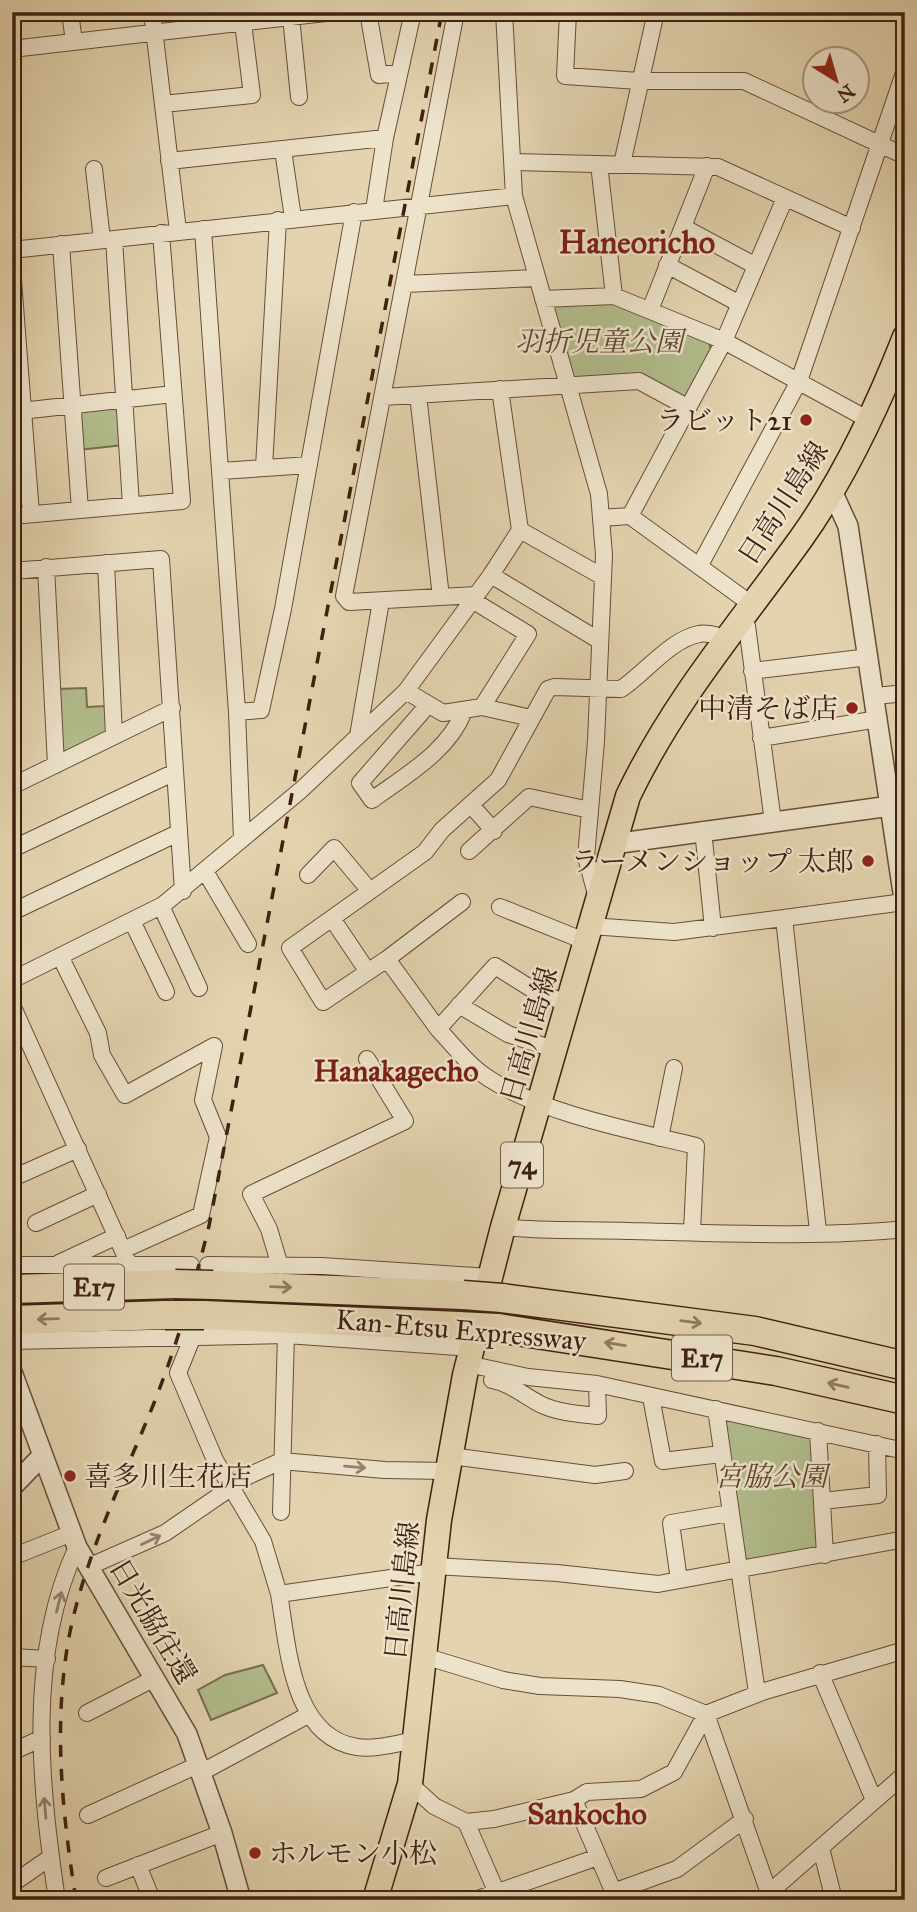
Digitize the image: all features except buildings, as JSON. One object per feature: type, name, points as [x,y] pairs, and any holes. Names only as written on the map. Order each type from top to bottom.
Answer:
[{"type":"highway","name":"Kan-Etsu Expressway","points":[[12,1289],[213,1285],[496,1288],[755,1331],[905,1366]]},
{"type":"highway","name":"Kan-Etsu Expressway","points":[[12,1320],[204,1315],[498,1328],[776,1371],[905,1400]]},
{"type":"main road","name":"日高川島線","points":[[375,1900],[410,1784],[434,1569],[449,1463],[469,1362],[496,1288],[503,1227],[628,796],[653,744],[738,622],[800,540],[832,491],[902,354]]},
{"type":"street","points":[[70,12],[74,42]]},
{"type":"street","points":[[12,516],[182,500],[173,394],[170,161],[152,12]]},
{"type":"street","points":[[368,12],[379,75],[399,73]]},
{"type":"street","points":[[374,210],[385,138],[413,12]]},
{"type":"street","points":[[456,12],[345,596],[349,602],[474,597],[528,634],[482,707]]},
{"type":"street","points":[[504,12],[514,196],[566,386],[599,494],[603,577],[586,857],[598,901]]},
{"type":"street","points":[[568,12],[565,76],[639,82],[744,81],[905,156]]},
{"type":"street","points":[[622,164],[656,12]]},
{"type":"street","points":[[12,49],[328,13]]},
{"type":"street","points":[[291,17],[299,97]]},
{"type":"street","points":[[163,104],[252,95],[243,23]]},
{"type":"street","points":[[700,565],[799,380],[905,70]]},
{"type":"street","points":[[170,161],[385,138]]},
{"type":"street","points":[[264,467],[285,219],[283,150]]},
{"type":"street","points":[[513,162],[718,166],[852,228]]},
{"type":"street","points":[[599,164],[614,296]]},
{"type":"street","points":[[650,310],[707,166]]},
{"type":"street","points":[[94,169],[108,239],[131,505]]},
{"type":"street","points":[[12,250],[514,196]]},
{"type":"street","points":[[630,516],[724,341],[785,198]]},
{"type":"street","points":[[237,712],[261,710],[309,465],[354,212]]},
{"type":"street","points":[[682,227],[756,266]]},
{"type":"street","points":[[203,229],[237,712],[242,839]]},
{"type":"street","points":[[61,244],[80,510]]},
{"type":"street","points":[[667,265],[740,304]]},
{"type":"street","points":[[12,267],[18,411],[31,514]]},
{"type":"street","points":[[405,284],[536,278]]},
{"type":"street","points":[[543,299],[614,296],[724,341],[869,420]]},
{"type":"street","points":[[383,397],[639,381],[687,407]]},
{"type":"street","points":[[12,980],[161,906],[183,891],[301,790],[405,691],[491,575],[520,530],[500,389]]},
{"type":"street","points":[[18,411],[173,394]]},
{"type":"street","points":[[418,395],[441,597]]},
{"type":"street","points":[[220,471],[309,465]]},
{"type":"street","points":[[500,907],[589,934],[674,932],[904,904],[897,805],[878,719],[848,526],[832,491]]},
{"type":"street","points":[[601,518],[630,516],[700,565],[738,622],[747,626],[773,822]]},
{"type":"street","points":[[520,530],[603,577]]},
{"type":"street","points":[[12,571],[161,559],[183,891]]},
{"type":"street","points":[[106,563],[114,736]]},
{"type":"street","points":[[46,567],[56,765]]},
{"type":"street","points":[[491,575],[600,641]]},
{"type":"street","points":[[358,736],[382,601]]},
{"type":"street","points":[[462,902],[387,960],[323,1002],[290,948],[333,920],[425,852],[442,830],[498,780],[548,689],[621,689],[657,658],[694,635],[738,622]]},
{"type":"street","points":[[752,671],[869,657]]},
{"type":"street","points":[[405,691],[443,713],[482,707],[531,718]]},
{"type":"street","points":[[876,696],[905,693]]},
{"type":"street","points":[[428,705],[360,783],[372,800],[424,762],[458,727],[464,711]]},
{"type":"street","points":[[12,786],[172,708]]},
{"type":"street","points":[[761,738],[878,719]]},
{"type":"street","points":[[12,849],[176,772]]},
{"type":"street","points":[[469,851],[529,797],[590,810]]},
{"type":"street","points":[[471,805],[494,831]]},
{"type":"street","points":[[613,844],[897,805]]},
{"type":"street","points":[[703,830],[713,928]]},
{"type":"street","points":[[12,912],[178,833]]},
{"type":"street","points":[[308,875],[334,848],[370,891]]},
{"type":"street","points":[[205,872],[248,944]]},
{"type":"street","points":[[161,906],[199,988]]},
{"type":"street","points":[[784,918],[818,1231]]},
{"type":"street","points":[[333,920],[368,972]]},
{"type":"street","points":[[132,921],[166,992]]},
{"type":"street","points":[[12,1265],[53,1265],[123,1250],[201,1215],[218,1137],[203,1100],[214,1046],[125,1095],[102,1055],[98,1033],[60,956]]},
{"type":"street","points":[[387,960],[439,1029],[488,1078],[541,1102],[660,1138],[696,1146],[692,1232]]},
{"type":"street","points":[[439,1029],[495,966],[527,987],[569,1004]]},
{"type":"street","points":[[12,1005],[123,1250]]},
{"type":"street","points":[[459,1005],[508,1034],[556,1050]]},
{"type":"street","points":[[12,1048],[28,1041]]},
{"type":"street","points":[[280,1266],[269,1230],[251,1194],[405,1121],[367,1059]]},
{"type":"street","points":[[660,1138],[676,1079]]},
{"type":"street","points":[[15,1177],[78,1149]]},
{"type":"street","points":[[36,1223],[98,1194]]},
{"type":"street","points":[[503,1227],[541,1232],[905,1229]]},
{"type":"street","points":[[53,1265],[123,1250],[191,1265]]},
{"type":"street","points":[[208,1265],[280,1266],[496,1288]]},
{"type":"street","points":[[281,1512],[286,1335]]},
{"type":"street","points":[[12,1340],[286,1335],[469,1362],[528,1377],[597,1384],[905,1451]]},
{"type":"street","points":[[193,1336],[178,1373],[231,1489],[263,1541],[279,1594],[292,1666],[308,1715],[342,1742],[357,1748],[416,1740]]},
{"type":"street","points":[[469,1362],[544,1406],[567,1413],[598,1416],[597,1384]]},
{"type":"street","name":"日光脇往還","points":[[12,1372],[75,1540],[88,1567],[155,1678],[201,1768],[241,1900]]},
{"type":"street","points":[[651,1397],[663,1461],[721,1454]]},
{"type":"street","points":[[716,1409],[757,1693]]},
{"type":"street","points":[[818,1431],[825,1555]]},
{"type":"street","points":[[822,1501],[878,1495],[877,1444]]},
{"type":"street","points":[[12,1488],[42,1456]]},
{"type":"street","points":[[88,1567],[165,1533],[248,1476],[281,1461],[385,1470],[449,1463],[595,1475],[625,1471]]},
{"type":"street","points":[[679,1580],[671,1523],[730,1513]]},
{"type":"street","points":[[279,1594],[434,1569],[557,1573],[639,1584],[679,1580],[905,1539]]},
{"type":"street","points":[[12,1557],[75,1540],[47,1658],[41,1738],[57,1900]]},
{"type":"street","points":[[410,1784],[434,1807],[466,1822],[494,1819],[574,1800],[587,1792],[641,1789],[674,1772],[706,1714],[757,1693],[905,1650]]},
{"type":"street","points":[[12,1657],[47,1658]]},
{"type":"street","points":[[424,1657],[503,1680],[540,1686],[620,1689],[659,1695],[706,1714],[744,1819],[765,1896],[905,1774]]},
{"type":"street","points":[[820,1673],[874,1800]]},
{"type":"street","points":[[88,1713],[155,1678]]},
{"type":"street","points":[[88,1815],[201,1768],[308,1715]]},
{"type":"street","points":[[12,1752],[41,1738]]},
{"type":"street","points":[[574,1800],[615,1896],[677,1868],[744,1819]]},
{"type":"street","points":[[466,1822],[499,1897]]},
{"type":"street","points":[[106,1878],[222,1833]]},
{"type":"street","points":[[821,1848],[834,1900]]},
{"type":"street","points":[[12,1884],[51,1857]]},
{"type":"street","points":[[475,1900],[499,1897],[598,1857]]},
{"type":"street","points":[[138,1865],[152,1900]]},
{"type":"green space","name":"羽折児童公園","points":[[549,303],[614,304],[709,342],[711,350],[684,399],[639,377],[572,380]]},
{"type":"green space","points":[[115,407],[120,411],[123,445],[79,450],[80,411]]},
{"type":"green space","points":[[86,688],[87,707],[107,706],[108,732],[60,755],[57,689]]},
{"type":"green space","name":"宮脇公園","points":[[722,1419],[809,1436],[813,1441],[819,1546],[816,1551],[744,1564]]},
{"type":"green space","points":[[263,1665],[277,1693],[211,1720],[198,1690],[225,1675]]},
{"type":"railway","points":[[76,1900],[63,1801],[60,1736],[69,1637],[95,1547],[170,1359],[209,1226],[442,12]]},
{"type":"place","name":"ラビット21","points":[[806,420]]},
{"type":"place","name":"中清そば店","points":[[852,708]]},
{"type":"place","name":"ラーメンショップ 太郎","points":[[868,861]]},
{"type":"place","name":"喜多川生花店","points":[[70,1476]]},
{"type":"place","name":"ホルモン小松","points":[[255,1853]]},
{"type":"district","name":"Haneoricho","points":[[637,242]]},
{"type":"district","name":"Hanakagecho","points":[[396,1071]]},
{"type":"district","name":"Sankocho","points":[[587,1814]]}]
